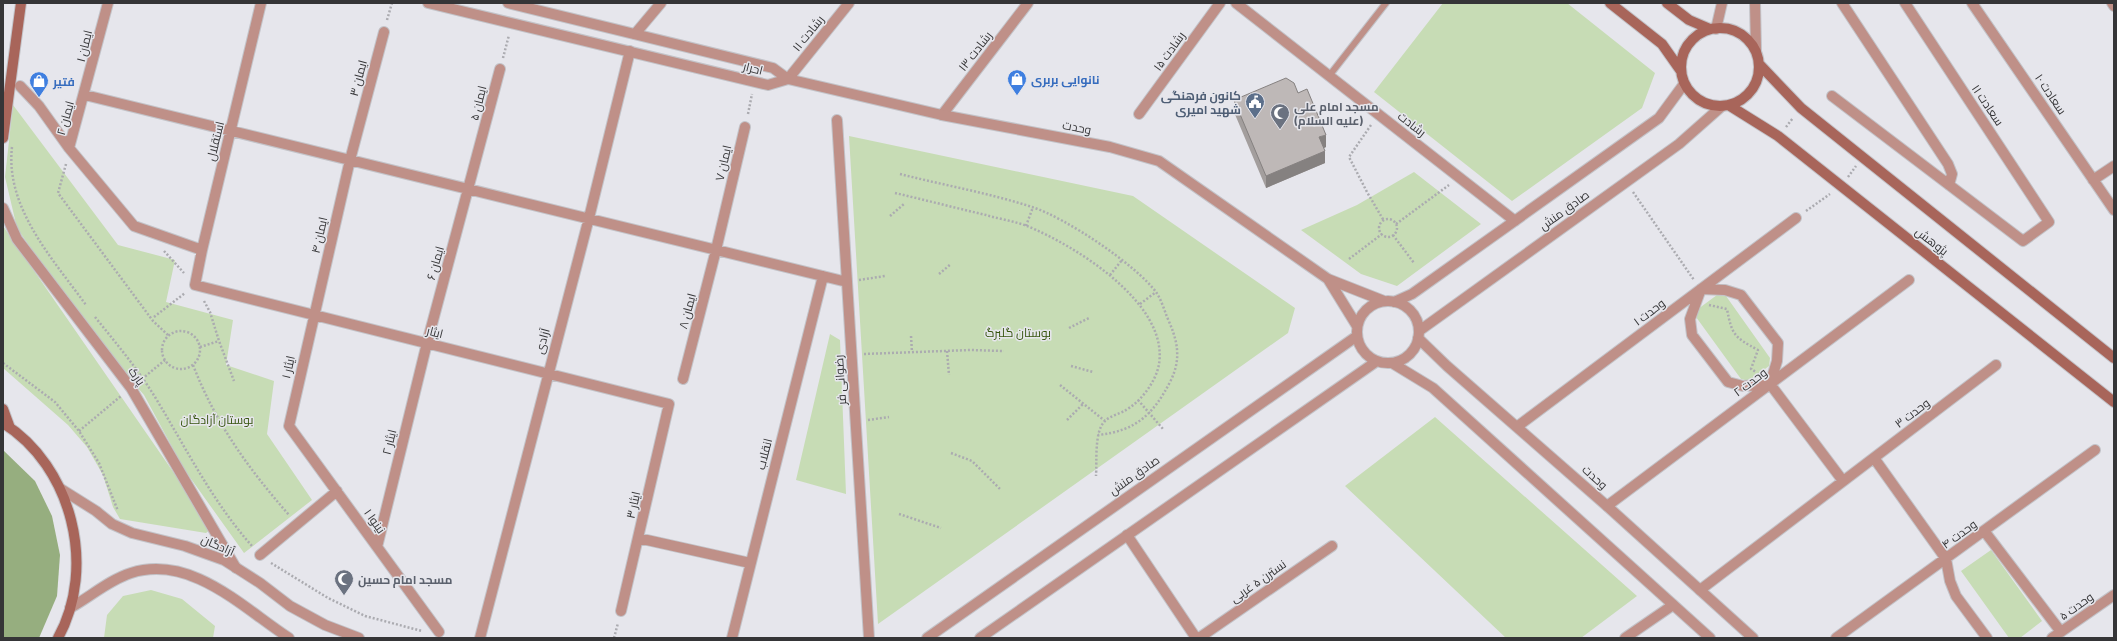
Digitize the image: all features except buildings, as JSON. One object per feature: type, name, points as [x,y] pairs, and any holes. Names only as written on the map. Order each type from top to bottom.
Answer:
[{"type":"main road","points":[[8,139],[21,3]]},
{"type":"main road","points":[[1610,3],[1662,44],[1681,71]]},
{"type":"main road","points":[[1667,3],[1689,20],[1713,29]]},
{"type":"main road","points":[[1724,28],[1737,31],[1748,39],[1756,50],[1759,64],[1758,78],[1752,90],[1743,100],[1726,106],[1703,103],[1692,95],[1684,84],[1681,71],[1682,57],[1688,45],[1698,35],[1713,29],[1724,28]]},
{"type":"main road","name":"پژوهش","points":[[1759,64],[1801,108],[2114,358]]},
{"type":"main road","name":"پژوهش","points":[[1726,106],[1778,136],[2114,402]]},
{"type":"main road","points":[[3,409],[7,426],[39,455],[61,489],[71,518],[76,548],[76,578],[70,608],[58,638]]},
{"type":"street","name":"ایمان ۱","points":[[85,95],[108,3]]},
{"type":"street","name":"استقلال","points":[[195,285],[261,3]]},
{"type":"street","name":"احرار","points":[[428,3],[452,6],[512,23],[768,85],[788,79]]},
{"type":"street","name":"احرار","points":[[508,3],[773,68],[788,79]]},
{"type":"street","points":[[635,34],[661,3]]},
{"type":"street","name":"رشادت ۱۱","points":[[788,79],[849,3]]},
{"type":"street","name":"رشادت ۱۳","points":[[942,114],[1028,3]]},
{"type":"street","name":"رشادت ۱۵","points":[[1138,114],[1220,3]]},
{"type":"street","name":"رشادت","points":[[1236,3],[1514,221]]},
{"type":"street","points":[[1713,29],[1722,3]]},
{"type":"street","points":[[1755,3],[1754,16],[1756,50]]},
{"type":"street","points":[[1754,16],[1759,3]]},
{"type":"street","points":[[1832,96],[1949,185],[1952,174],[1948,164],[1842,3]]},
{"type":"street","name":"سعادت ۱۱","points":[[1905,3],[2049,222],[2023,241],[1949,185]]},
{"type":"street","name":"سعادت ۱۰","points":[[1972,3],[2114,210]]},
{"type":"street","name":"ایمان ۳","points":[[350,160],[384,32]]},
{"type":"street","name":"آزادی","points":[[480,638],[547,374],[589,218],[630,51]]},
{"type":"street","name":"ایمان ۵","points":[[469,189],[500,69]]},
{"type":"street","name":"وحدت","points":[[788,79],[942,114],[1110,146],[1160,161],[1328,278],[1389,301]]},
{"type":"street","name":"صادق منش","points":[[1389,301],[1412,294],[1659,118],[1684,84]]},
{"type":"street","points":[[20,86],[39,106],[69,148],[134,226],[202,250]]},
{"type":"street","points":[[85,95],[847,282]]},
{"type":"street","name":"ایمان ۲","points":[[69,148],[85,95]]},
{"type":"street","name":"صادق منش","points":[[1418,334],[1678,144],[1726,106]]},
{"type":"street","name":"رضوانی فر","points":[[837,120],[869,638]]},
{"type":"street","name":"ایمان ۷","points":[[716,250],[745,127]]},
{"type":"street","name":"ایمان ۴","points":[[314,315],[350,160]]},
{"type":"street","points":[[2093,180],[2114,166]]},
{"type":"street","name":"ایمان ۶","points":[[426,343],[469,189]]},
{"type":"street","name":"پارک","points":[[3,208],[17,239],[131,388],[236,568]]},
{"type":"street","name":"وحدت ۱","points":[[1518,426],[1796,218]]},
{"type":"street","name":"ایمان ۸","points":[[683,379],[716,250]]},
{"type":"street","name":"انقلاب","points":[[732,638],[823,276]]},
{"type":"street","name":"وحدت","points":[[1328,278],[1357,331]]},
{"type":"street","name":"وحدت ۲","points":[[1607,506],[1909,280]]},
{"type":"street","name":"ایثار","points":[[195,285],[669,404]]},
{"type":"street","points":[[1701,289],[1726,290],[1742,295],[1778,343],[1777,361],[1770,384],[1743,386],[1728,382],[1692,335],[1690,319],[1701,289]]},
{"type":"street","points":[[1392,363],[1409,355],[1415,347],[1418,334],[1416,319],[1411,311],[1389,301],[1375,304],[1367,310],[1357,331],[1360,345],[1365,353],[1378,361],[1392,363],[1433,388],[1710,638]]},
{"type":"street","name":"ایثار ۱","points":[[289,426],[314,315]]},
{"type":"street","name":"صادق منش","points":[[927,638],[1357,331]]},
{"type":"street","name":"وحدت","points":[[1418,334],[1447,366],[1518,426],[1753,638]]},
{"type":"street","name":"ایثار ۲","points":[[377,547],[426,343]]},
{"type":"street","points":[[980,638],[1378,361]]},
{"type":"street","name":"وحدت ۳","points":[[1700,590],[1996,365]]},
{"type":"street","points":[[1770,384],[1843,481]]},
{"type":"street","name":"ایثار ۳","points":[[621,611],[669,404]]},
{"type":"street","name":"نینوا ۱","points":[[289,426],[338,491],[439,632]]},
{"type":"street","name":"وحدت ۴","points":[[1836,638],[1985,532],[2095,450]]},
{"type":"street","points":[[1874,458],[1946,560],[1950,581],[1956,596],[1987,638]]},
{"type":"street","name":"آزادگان","points":[[61,489],[85,504],[112,524],[132,534],[204,552],[236,568],[290,606],[325,625],[359,638]]},
{"type":"street","points":[[260,555],[338,491]]},
{"type":"street","points":[[1985,532],[2056,635]]},
{"type":"street","points":[[1127,535],[1197,638]]},
{"type":"street","points":[[638,538],[750,563]]},
{"type":"street","name":"نسترن ۵ غربی","points":[[1197,638],[1332,546]]},
{"type":"street","points":[[70,608],[107,584],[130,573],[153,568],[166,569],[193,577],[217,588],[289,638]]},
{"type":"street","name":"وحدت ۵","points":[[2056,635],[2114,595]]},
{"type":"street","points":[[1625,638],[1673,605]]},
{"type":"lane","points":[[1329,76],[1386,3]]},
{"type":"path","points":[[384,32],[392,3]]},
{"type":"path","points":[[500,69],[512,23]]},
{"type":"path","points":[[745,127],[755,82]]},
{"type":"path","points":[[1778,136],[1801,108]]},
{"type":"path","points":[[1378,114],[1349,157],[1384,221]]},
{"type":"path","points":[[8,139],[14,180],[23,211],[35,235],[91,311],[129,359],[154,397],[204,483],[234,525],[260,555],[287,574],[365,616],[424,632],[439,632]]},
{"type":"path","points":[[69,148],[58,194],[152,321],[169,336]]},
{"type":"path","points":[[1796,218],[1841,186],[1863,157]]},
{"type":"path","points":[[900,174],[1033,207],[1079,230],[1122,260],[1156,292],[1176,337],[1177,359],[1173,375],[1162,398],[1150,414],[1132,427],[1113,434],[1098,435]]},
{"type":"path","points":[[1396,224],[1459,178]]},
{"type":"path","points":[[1626,182],[1701,289],[1709,307],[1727,309],[1731,330],[1740,340],[1758,350],[1751,369],[1770,384]]},
{"type":"path","points":[[895,193],[1026,226],[1071,248],[1110,275],[1140,304],[1158,339],[1159,364],[1150,387],[1138,400],[1126,410],[1105,421],[1098,435],[1096,476]]},
{"type":"path","points":[[890,216],[904,204]]},
{"type":"path","points":[[1026,226],[1033,207]]},
{"type":"path","points":[[1391,220],[1396,224],[1396,230],[1393,235],[1387,237],[1382,234],[1380,227],[1384,221],[1391,220]]},
{"type":"path","points":[[1348,259],[1382,234]]},
{"type":"path","points":[[1393,235],[1414,263]]},
{"type":"path","points":[[161,248],[195,285],[210,312],[218,341],[234,381]]},
{"type":"path","points":[[1110,275],[1122,260]]},
{"type":"path","points":[[939,274],[951,264]]},
{"type":"path","points":[[847,282],[885,276]]},
{"type":"path","points":[[154,317],[195,285]]},
{"type":"path","points":[[1140,304],[1156,292]]},
{"type":"path","points":[[1069,328],[1089,318]]},
{"type":"path","points":[[175,333],[188,333],[198,341],[200,347],[198,360],[194,365],[188,368],[175,368],[165,360],[163,347],[169,336],[175,333]]},
{"type":"path","points":[[911,336],[912,352]]},
{"type":"path","points":[[200,347],[218,341]]},
{"type":"path","points":[[852,355],[947,351],[1004,351]]},
{"type":"path","points":[[947,351],[949,375]]},
{"type":"path","points":[[3,363],[55,402],[79,431],[99,463],[115,506],[122,515]]},
{"type":"path","points":[[194,365],[204,392],[235,447],[257,478],[297,524]]},
{"type":"path","points":[[1072,366],[1093,372]]},
{"type":"path","points":[[1060,385],[1105,421]]},
{"type":"path","points":[[1138,400],[1163,429]]},
{"type":"path","points":[[1067,420],[1083,404]]},
{"type":"path","points":[[856,421],[889,417]]},
{"type":"path","points":[[951,453],[972,461],[1001,490]]},
{"type":"path","points":[[899,514],[941,528]]},
{"type":"green space","points":[[1443,3],[1567,3],[1655,73],[1642,108],[1512,201],[1374,92]]},
{"type":"green space","name":"بوستان آزادگان","points":[[13,105],[118,245],[175,260],[166,302],[233,320],[226,365],[274,381],[267,434],[312,500],[244,553],[184,469],[144,395],[90,333],[17,228],[5,177]]},
{"type":"green space","name":"بوستان گلبرگ","points":[[849,136],[1133,196],[1295,308],[1288,333],[878,624]]},
{"type":"green space","points":[[1414,172],[1481,224],[1397,286],[1361,274],[1301,230],[1357,205]]},
{"type":"green space","name":"بوستان آزادگان","points":[[3,226],[212,528],[206,533],[120,519],[113,507],[103,475],[87,447],[68,425],[3,368]]},
{"type":"green space","points":[[1717,295],[1726,296],[1770,358],[1769,366],[1749,381],[1741,379],[1696,317],[1698,309]]},
{"type":"green space","points":[[830,334],[840,340],[846,494],[796,480]]},
{"type":"green space","points":[[1435,417],[1637,596],[1581,638],[1506,638],[1345,486]]},
{"type":"green space","points":[[3,450],[35,481],[52,516],[60,555],[57,596],[39,638],[3,638]]},
{"type":"green space","points":[[1991,550],[2042,621],[2020,638],[2009,638],[1961,571]]},
{"type":"green space","points":[[151,590],[182,599],[215,626],[213,638],[104,638],[107,615],[123,596]]},
{"type":"place","name":"نانوایی بربری","points":[[1017,96]]},
{"type":"place","name":"فتیر","points":[[39,98]]},
{"type":"place","name":"کانون فرهنگی شهید امیری","points":[[1255,119]]},
{"type":"place","name":"مسجد امام علی (علیه السلام)","points":[[1280,130]]},
{"type":"place","name":"مسجد امام حسین","points":[[344,596]]}]
